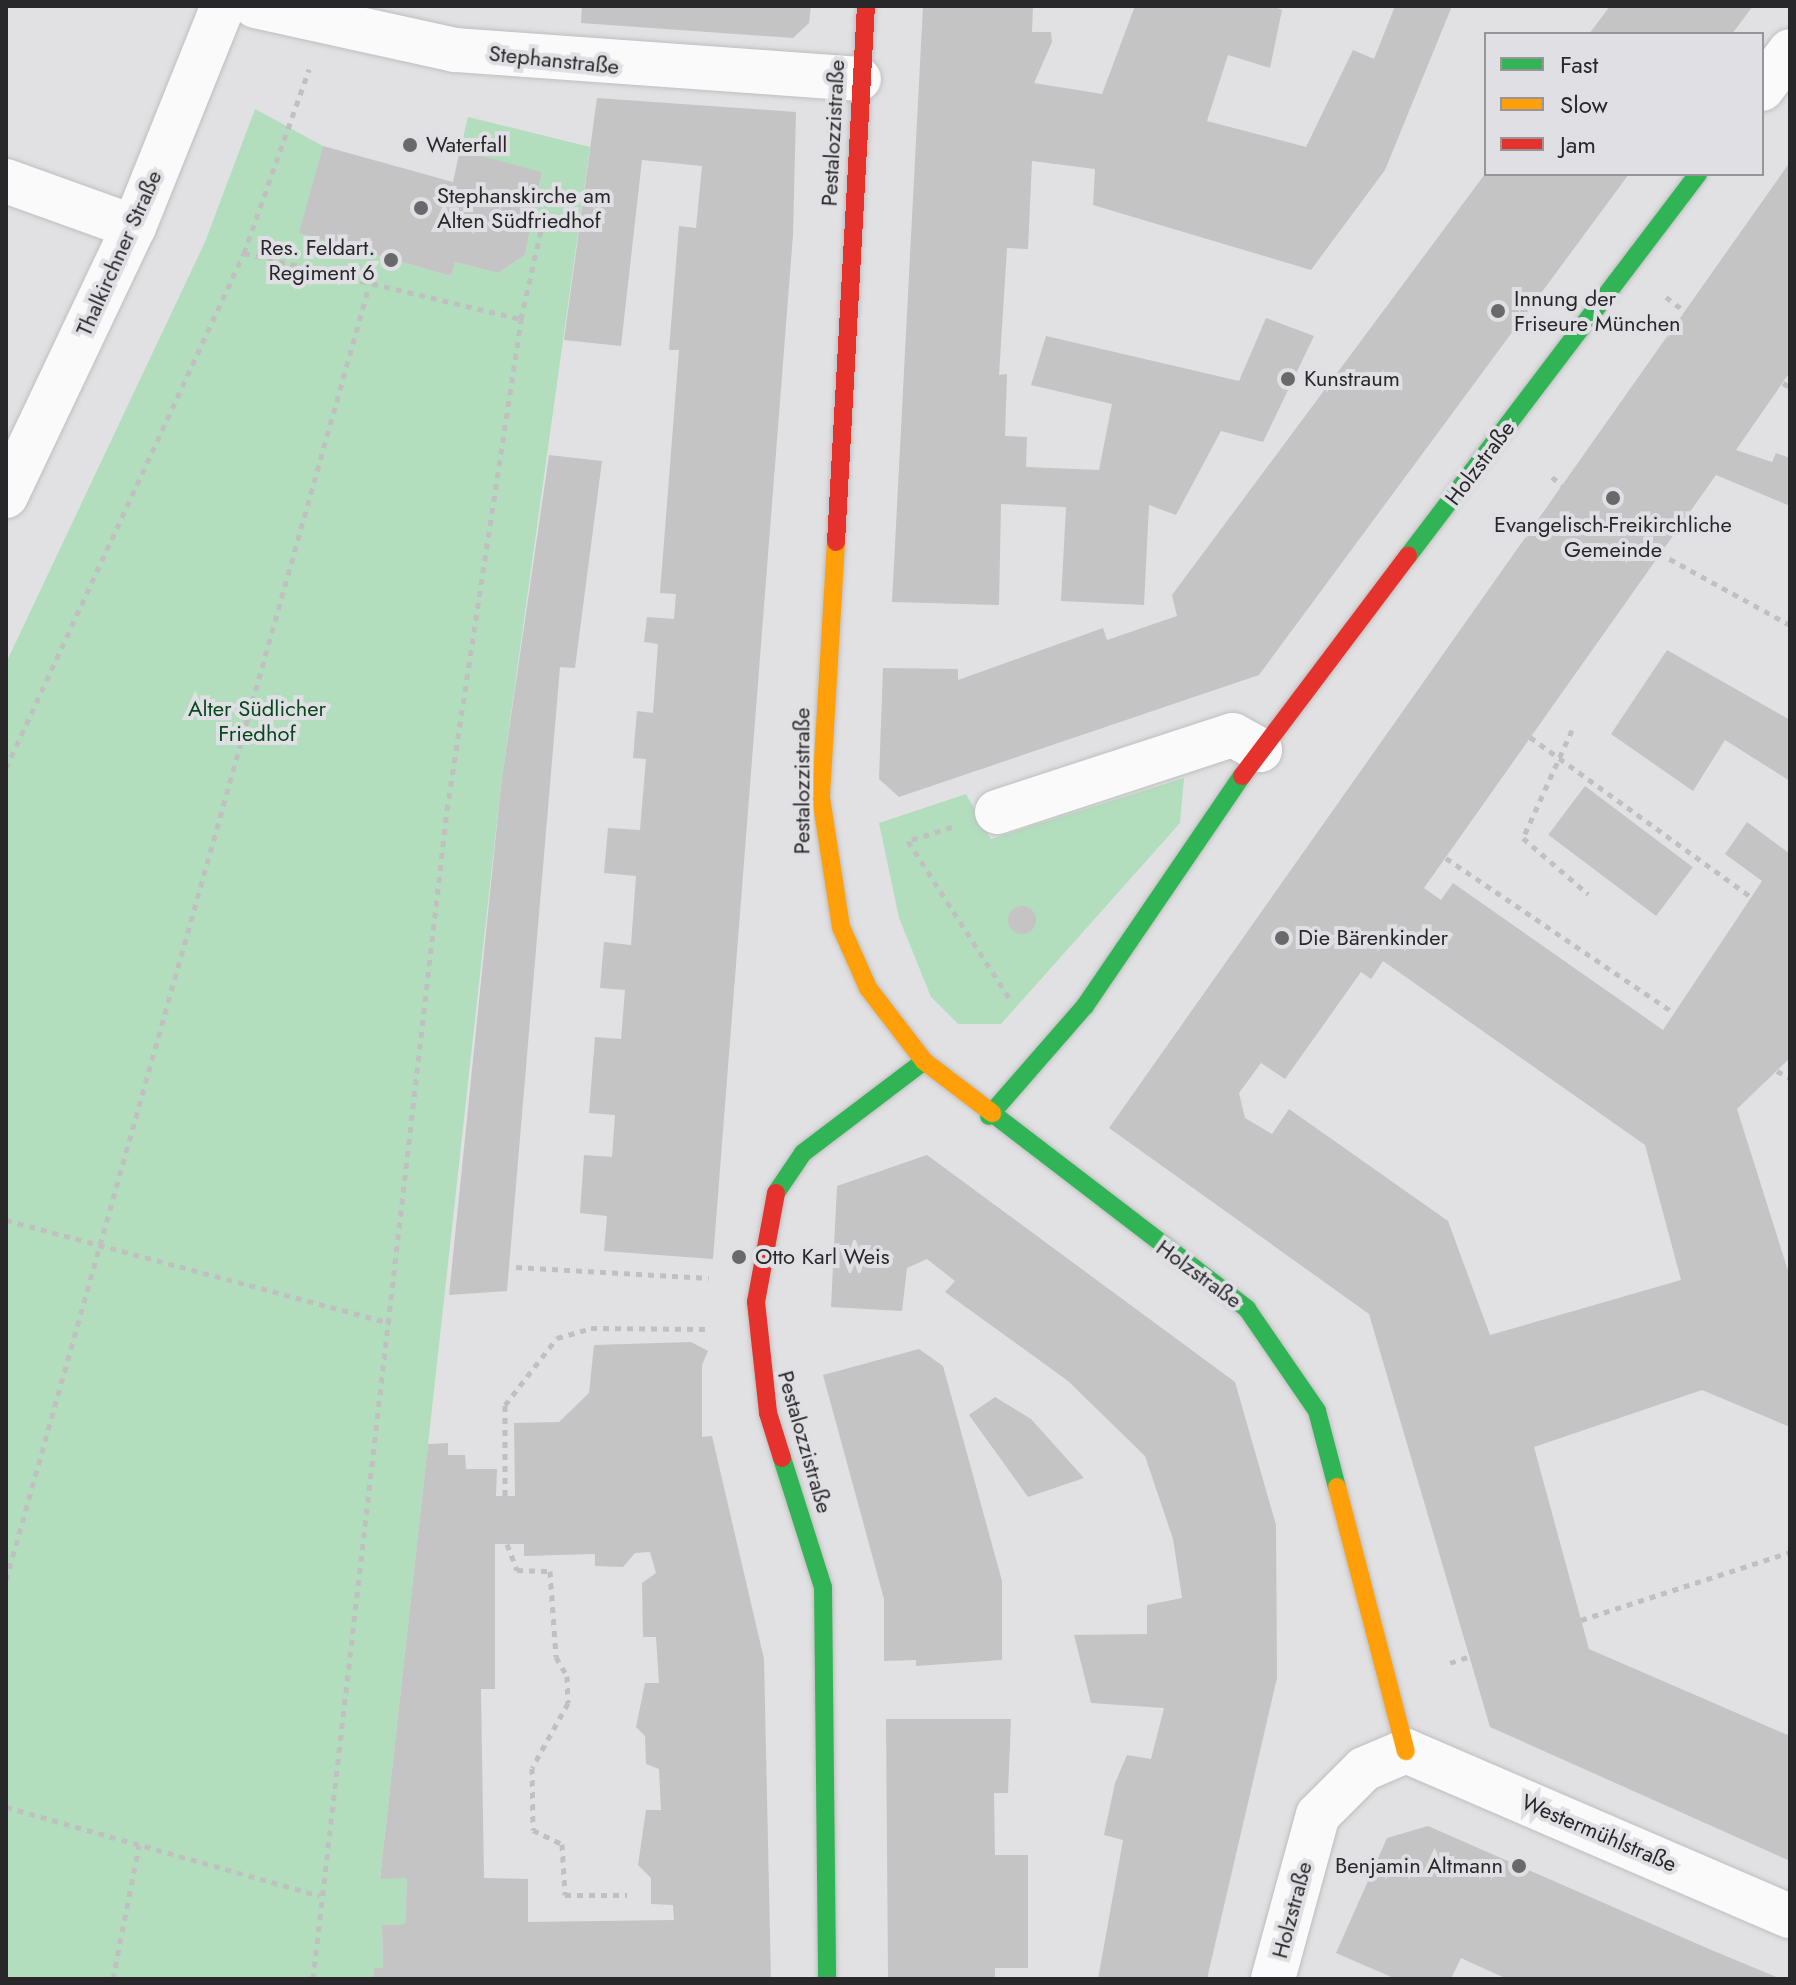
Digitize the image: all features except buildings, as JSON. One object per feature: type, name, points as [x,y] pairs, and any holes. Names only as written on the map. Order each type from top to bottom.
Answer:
[{"type":"street","name":"Thalkirchner Straße","points":[[6,496],[134,227],[223,6]]},
{"type":"street","name":"Stephanstraße","points":[[255,6],[455,50],[859,79]]},
{"type":"street","name":"Pestalozzistraße","points":[[827,1979],[823,1587],[768,1413],[757,1329],[758,1282],[776,1191],[803,1153],[924,1061],[868,988],[825,860],[821,798],[859,79],[866,6]]},
{"type":"street","points":[[1764,86],[1790,51]]},
{"type":"street","name":"Holzstraße","points":[[1273,1979],[1318,1815],[1364,1769],[1406,1751],[1317,1411],[1247,1309],[989,1116],[1085,1006],[1260,750],[1696,176]]},
{"type":"street","points":[[6,181],[134,227]]},
{"type":"street","points":[[997,812],[1233,735],[1260,750]]},
{"type":"street","points":[[924,1061],[989,1116]]},
{"type":"street","name":"Westermühlstraße","points":[[1406,1751],[1790,1916]]},
{"type":"path","points":[[6,768],[244,253],[311,63]]},
{"type":"path","points":[[313,1979],[320,1896],[390,1323],[447,810],[521,319],[544,217]]},
{"type":"path","points":[[244,253],[369,286],[521,319]]},
{"type":"path","points":[[6,1580],[102,1248],[369,286]]},
{"type":"path","points":[[1783,383],[1790,387]]},
{"type":"path","points":[[1552,477],[1562,485]]},
{"type":"path","points":[[1659,553],[1790,625]]},
{"type":"path","points":[[1572,730],[1555,756],[1523,838],[1588,894]]},
{"type":"path","points":[[1530,737],[1751,897]]},
{"type":"path","points":[[908,841],[1010,999]]},
{"type":"path","points":[[1446,858],[1673,1012]]},
{"type":"path","points":[[1777,1071],[1790,1078]]},
{"type":"path","points":[[6,1220],[390,1323]]},
{"type":"path","points":[[516,1267],[758,1282]]},
{"type":"path","points":[[505,1496],[505,1405],[557,1338],[591,1328],[757,1329]]},
{"type":"path","points":[[507,1544],[517,1570],[550,1571],[556,1657],[567,1676],[568,1703],[532,1768],[533,1830],[562,1844],[565,1895],[627,1895]]},
{"type":"path","points":[[1581,1620],[1790,1552]]},
{"type":"path","points":[[1450,1663],[1470,1656]]},
{"type":"path","points":[[6,1807],[320,1896]]},
{"type":"path","points":[[113,1979],[139,1845]]},
{"type":"green space","name":"Alter Südlicher Friedhof","points":[[255,109],[323,146],[300,233],[451,276],[455,262],[498,273],[525,255],[542,173],[460,150],[468,117],[590,147],[501,785],[380,1878],[407,1878],[405,1924],[382,1925],[383,1968],[374,1968],[373,1979],[6,1979],[6,663],[205,242]]},
{"type":"green space","points":[[1184,778],[1180,823],[1001,1024],[958,1024],[931,997],[899,918],[879,823],[966,794],[991,839]]},
{"type":"traffic: fast","points":[[1408,556],[1696,176]]},
{"type":"traffic: fast","points":[[989,1116],[1085,1006],[1242,776]]},
{"type":"traffic: fast","points":[[776,1193],[803,1153],[924,1061]]},
{"type":"traffic: fast","points":[[992,1113],[1247,1309],[1317,1411],[1337,1487]]},
{"type":"traffic: fast","points":[[782,1458],[823,1587],[827,1979]]},
{"type":"traffic: slow","points":[[836,542],[821,798],[841,927],[868,988],[924,1061],[992,1113]]},
{"type":"traffic: slow","points":[[1337,1487],[1406,1751]]},
{"type":"traffic: jam","points":[[836,542],[866,6]]},
{"type":"traffic: jam","points":[[1242,776],[1408,556]]},
{"type":"traffic: jam","points":[[776,1193],[756,1302],[768,1413],[782,1458]]},
{"type":"place","name":"Waterfall","points":[[410,145]]},
{"type":"place","name":"Stephanskirche am Alten Südfriedhof","points":[[421,208]]},
{"type":"place","name":"Res. Feldart. Regiment 6","points":[[391,260]]},
{"type":"place","name":"Innung der Friseure München","points":[[1498,311]]},
{"type":"place","name":"Kunstraum","points":[[1288,379]]},
{"type":"place","name":"Evangelisch-Freikirchliche Gemeinde","points":[[1613,498]]},
{"type":"place","name":"Die Bärenkinder","points":[[1282,938]]},
{"type":"place","name":"Otto Karl Weis","points":[[739,1257]]},
{"type":"place","name":"Benjamin Altmann","points":[[1519,1866]]}]
